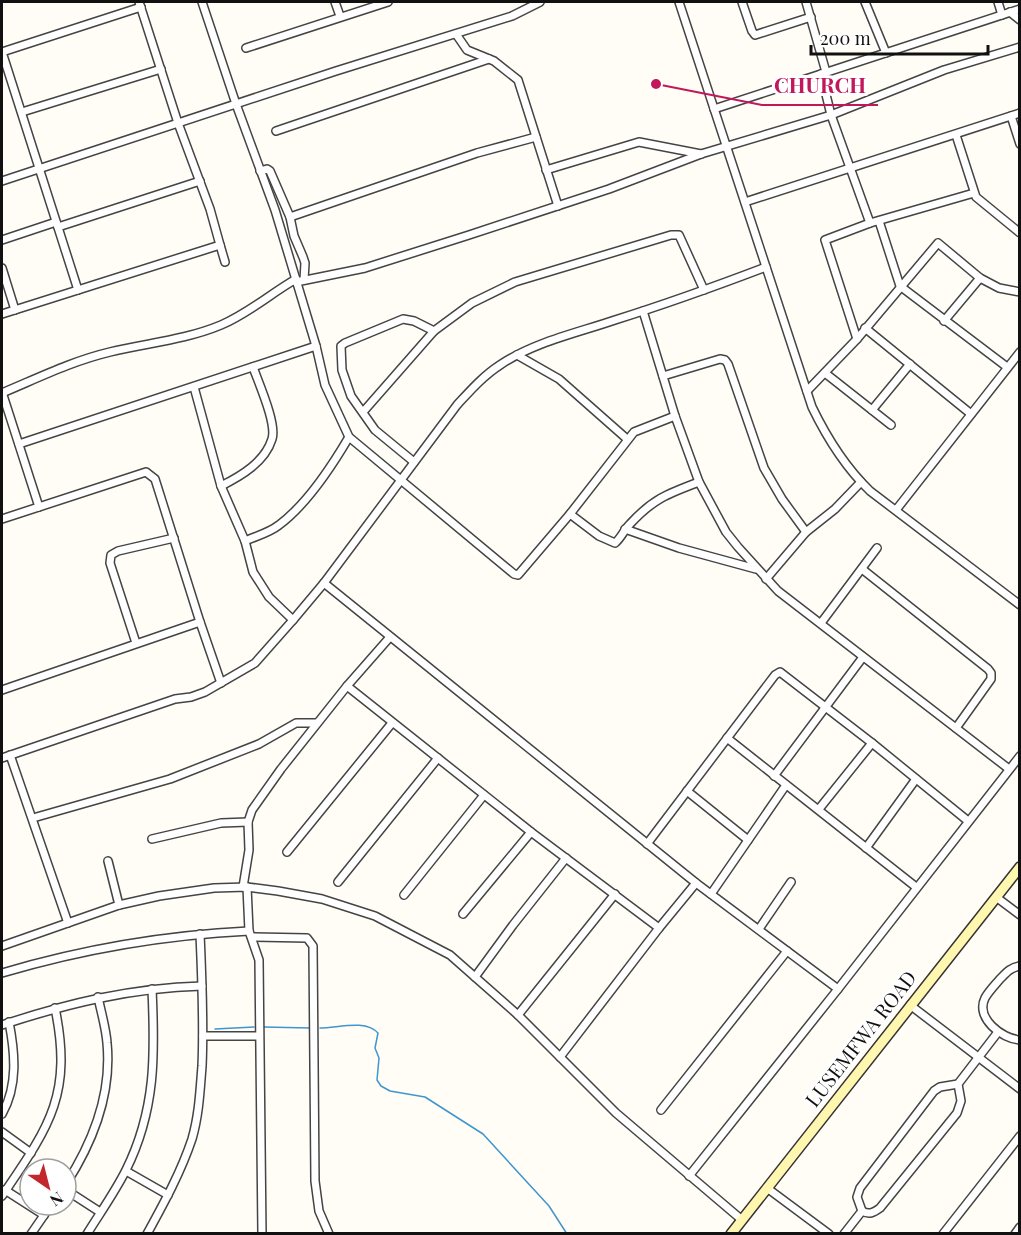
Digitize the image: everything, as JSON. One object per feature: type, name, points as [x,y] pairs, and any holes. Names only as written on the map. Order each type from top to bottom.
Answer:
[{"type":"street","points":[[202,2],[299,280],[331,402],[349,437],[518,575],[570,514],[627,439],[638,429],[675,416]]},
{"type":"street","points":[[336,2],[340,16]]},
{"type":"street","points":[[246,48],[388,2]]},
{"type":"street","points":[[2,181],[520,14],[540,2]]},
{"type":"street","points":[[679,2],[812,407],[832,445],[861,482],[1020,604]]},
{"type":"street","points":[[742,2],[755,34],[811,17]]},
{"type":"street","points":[[806,2],[824,73],[831,115],[870,223]]},
{"type":"street","points":[[865,2],[886,53]]},
{"type":"street","points":[[998,2],[1006,13],[1020,20]]},
{"type":"street","points":[[78,290],[2,52],[140,4],[225,262]]},
{"type":"street","points":[[714,109],[1020,9]]},
{"type":"street","points":[[456,34],[467,50],[489,59],[518,81],[558,206]]},
{"type":"street","points":[[39,507],[2,392],[46,373],[95,356],[171,341],[220,325],[247,313],[299,280],[385,262],[609,189],[701,154],[831,115],[944,70],[1020,47]]},
{"type":"street","points":[[276,130],[489,59]]},
{"type":"street","points":[[22,112],[161,69]]},
{"type":"street","points":[[745,202],[1020,113]]},
{"type":"street","points":[[1011,116],[1020,144]]},
{"type":"street","points":[[956,135],[974,193],[982,204],[1020,233]]},
{"type":"street","points":[[290,217],[477,153],[536,137]]},
{"type":"street","points":[[546,170],[639,142],[701,154]]},
{"type":"street","points":[[261,171],[267,169],[270,171],[290,217],[294,236],[305,263],[299,280]]},
{"type":"street","points":[[2,240],[200,181]]},
{"type":"street","points":[[857,339],[825,240],[870,223],[974,193]]},
{"type":"street","points":[[879,221],[900,286],[1007,367]]},
{"type":"street","points":[[363,412],[434,331],[472,303],[498,289],[531,277],[671,235],[679,235],[704,290]]},
{"type":"street","points":[[807,391],[857,339],[938,243],[980,278],[999,288],[1020,292]]},
{"type":"street","points":[[2,314],[220,245]]},
{"type":"street","points":[[2,758],[175,699],[191,697],[255,663],[324,582],[457,405],[475,385],[499,365],[546,343],[766,267]]},
{"type":"street","points":[[2,268],[15,310]]},
{"type":"street","points":[[944,321],[980,278]]},
{"type":"street","points":[[643,311],[675,416],[699,482],[726,532],[766,579],[1009,770]]},
{"type":"street","points":[[414,462],[375,430],[351,396],[342,370],[341,346],[403,319],[414,321],[434,331]]},
{"type":"street","points":[[865,328],[970,414]]},
{"type":"street","points":[[19,444],[316,346]]},
{"type":"street","points":[[896,510],[1019,352]]},
{"type":"street","points":[[517,355],[559,379],[627,439]]},
{"type":"street","points":[[663,376],[720,359],[728,364],[764,468],[782,499],[806,532]]},
{"type":"street","points":[[872,410],[910,364]]},
{"type":"street","points":[[221,486],[246,472],[272,439],[272,426],[254,367]]},
{"type":"street","points":[[825,373],[891,425]]},
{"type":"street","points":[[194,387],[221,486],[245,541],[253,572],[269,597],[293,620]]},
{"type":"street","points":[[245,541],[267,532],[284,521],[318,484],[349,437]]},
{"type":"street","points":[[2,519],[146,472],[155,479],[221,683]]},
{"type":"street","points":[[570,514],[612,543],[618,541],[625,529],[650,504],[699,482]]},
{"type":"street","points":[[766,579],[806,532],[861,482]]},
{"type":"street","points":[[625,529],[679,548],[756,569]]},
{"type":"street","points":[[136,643],[110,562],[111,555],[118,551],[174,538]]},
{"type":"street","points":[[821,623],[877,548]]},
{"type":"street","points":[[862,569],[992,673],[991,680],[956,728]]},
{"type":"street","points":[[324,582],[390,638],[696,883],[838,989]]},
{"type":"street","points":[[2,690],[200,622]]},
{"type":"street","points":[[262,1233],[259,960],[251,934],[245,887],[249,822],[252,810],[258,801],[317,723],[390,638]]},
{"type":"street","points":[[774,776],[863,657]]},
{"type":"street","points":[[647,844],[775,675],[780,672],[968,821]]},
{"type":"street","points":[[347,686],[531,832],[659,928]]},
{"type":"street","points":[[33,818],[170,779],[259,744],[296,723],[317,723]]},
{"type":"street","points":[[287,852],[393,723]]},
{"type":"street","points":[[727,738],[916,887]]},
{"type":"street","points":[[819,809],[872,743]]},
{"type":"street","points":[[10,755],[68,923]]},
{"type":"street","points":[[689,1176],[1020,756]]},
{"type":"street","points":[[338,882],[438,758]]},
{"type":"street","points":[[866,848],[916,779]]},
{"type":"street","points":[[711,894],[786,785]]},
{"type":"street","points":[[687,791],[748,840]]},
{"type":"street","points":[[404,895],[484,795]]},
{"type":"street","points":[[152,839],[221,823],[249,822]]},
{"type":"street","points":[[464,914],[531,832]]},
{"type":"street","points":[[474,977],[566,858]]},
{"type":"street","points":[[108,861],[119,905]]},
{"type":"street","name":"LUSEMFWA ROAD","points":[[731,1233],[1020,867]]},
{"type":"street","points":[[759,930],[791,882]]},
{"type":"street","points":[[560,1057],[696,883]]},
{"type":"street","points":[[2,946],[119,905],[192,890],[245,887],[322,899],[375,916],[450,955],[518,1015],[616,1113],[742,1220]]},
{"type":"street","points":[[518,1015],[615,894]]},
{"type":"street","points":[[996,897],[1020,915]]},
{"type":"street","points":[[147,1233],[168,1195],[186,1154],[200,1105],[203,1036],[200,934]]},
{"type":"street","points":[[2,973],[103,947],[200,934],[251,934],[307,938],[313,946],[315,1181],[319,1211],[329,1233]]},
{"type":"street","points":[[661,1110],[787,951]]},
{"type":"street","points":[[1020,966],[1014,967],[1005,974],[984,999],[984,1011],[998,1032],[1020,1040]]},
{"type":"street","points":[[2,1114],[11,1093],[14,1059],[5,1023],[98,997],[152,989],[202,986]]},
{"type":"street","points":[[87,1233],[126,1171],[150,1104],[154,1041],[152,989]]},
{"type":"street","points":[[78,1163],[89,1144],[103,1103],[107,1044],[98,997]]},
{"type":"street","points":[[910,1005],[1020,1089]]},
{"type":"street","points":[[18,1201],[3,1193],[31,1153],[48,1123],[58,1090],[62,1057],[60,1030],[55,1008]]},
{"type":"street","points":[[958,1084],[961,1101],[957,1113],[880,1208],[874,1213],[867,1214],[862,1211],[857,1197],[860,1188],[934,1091],[940,1087],[958,1084],[998,1032]]},
{"type":"street","points":[[203,1036],[259,1036]]},
{"type":"street","points":[[2,1132],[31,1153]]},
{"type":"street","points":[[943,1233],[1020,1136]]},
{"type":"street","points":[[126,1171],[168,1195]]},
{"type":"street","points":[[767,1188],[829,1233]]},
{"type":"street","points":[[78,1198],[100,1212]]},
{"type":"street","points":[[844,1233],[862,1211]]},
{"type":"street","points":[[31,1233],[43,1217]]},
{"type":"street","points":[[815,1233],[820,1227]]},
{"type":"street","points":[[1015,1233],[1020,1227]]},
{"type":"waterway","points":[[320,1028],[359,1025],[378,1033],[375,1048],[379,1058],[377,1080],[381,1086],[390,1091],[425,1097],[483,1134],[549,1206],[567,1234]]},
{"type":"waterway","points":[[215,1029],[254,1027]]},
{"type":"waterway","points":[[264,1027],[310,1028]]},
{"type":"place","name":"CHURCH","points":[[656,84]]}]
